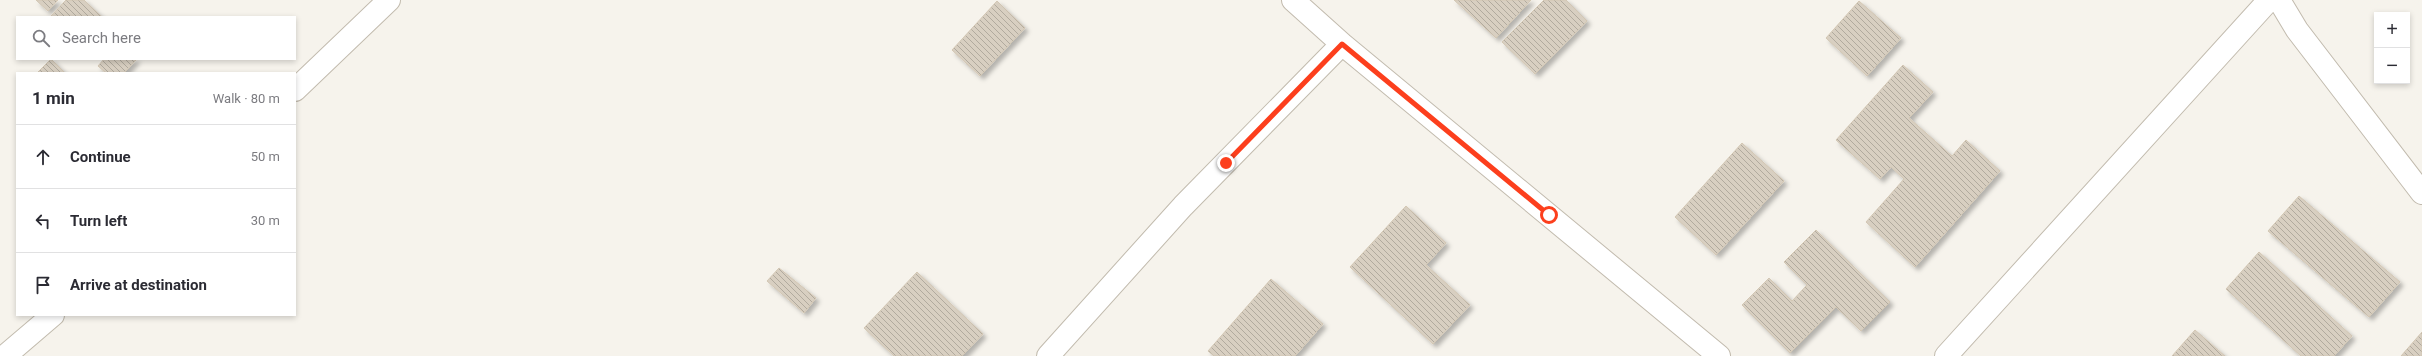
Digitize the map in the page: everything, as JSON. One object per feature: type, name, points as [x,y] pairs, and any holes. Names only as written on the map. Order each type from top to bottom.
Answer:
[{"type":"street","points":[[296,89],[389,0]]},
{"type":"street","points":[[1293,0],[1342,44],[1719,356]]},
{"type":"street","points":[[1946,356],[2269,0]]},
{"type":"street","points":[[2279,0],[2297,30],[2422,193]]},
{"type":"street","points":[[1048,356],[1183,206],[1342,44]]},
{"type":"street","points":[[6,356],[52,316]]},
{"type":"building","points":[[36,0],[58,0],[48,11]]},
{"type":"building","points":[[66,0],[84,0],[101,16],[51,16]]},
{"type":"building","points":[[1454,0],[1531,0],[1496,38]]},
{"type":"building","points":[[1544,0],[1566,0],[1587,21],[1535,74],[1502,42]]},
{"type":"building","points":[[997,1],[1025,28],[980,76],[952,50]]},
{"type":"building","points":[[1859,1],[1901,38],[1867,76],[1826,38]]},
{"type":"building","points":[[50,60],[52,60],[64,72],[38,72]]},
{"type":"building","points":[[103,60],[136,60],[125,72],[105,72],[98,66]]},
{"type":"building","points":[[1903,65],[1933,92],[1909,118],[1952,156],[1966,140],[2000,171],[1915,267],[1866,222],[1904,179],[1891,167],[1880,179],[1836,140]]},
{"type":"building","points":[[1742,143],[1784,181],[1716,255],[1675,217]]},
{"type":"building","points":[[2299,196],[2400,282],[2369,317],[2268,231]]},
{"type":"building","points":[[1406,206],[1446,243],[1426,265],[1470,305],[1433,344],[1350,267]]},
{"type":"building","points":[[1816,230],[1890,302],[1861,331],[1836,307],[1790,353],[1742,305],[1769,278],[1792,301],[1807,285],[1784,262]]},
{"type":"building","points":[[2259,252],[2352,336],[2334,356],[2301,356],[2226,289]]},
{"type":"building","points":[[779,268],[816,298],[804,313],[767,281]]},
{"type":"building","points":[[917,272],[983,334],[962,356],[894,356],[864,328]]},
{"type":"building","points":[[1271,279],[1323,324],[1295,356],[1214,356],[1208,351]]},
{"type":"building","points":[[2195,330],[2225,356],[2172,356]]},
{"type":"building","points":[[2422,332],[2422,356],[2401,356]]},
{"type":"route","points":[[1226,163],[1342,44],[1549,215]]}]
